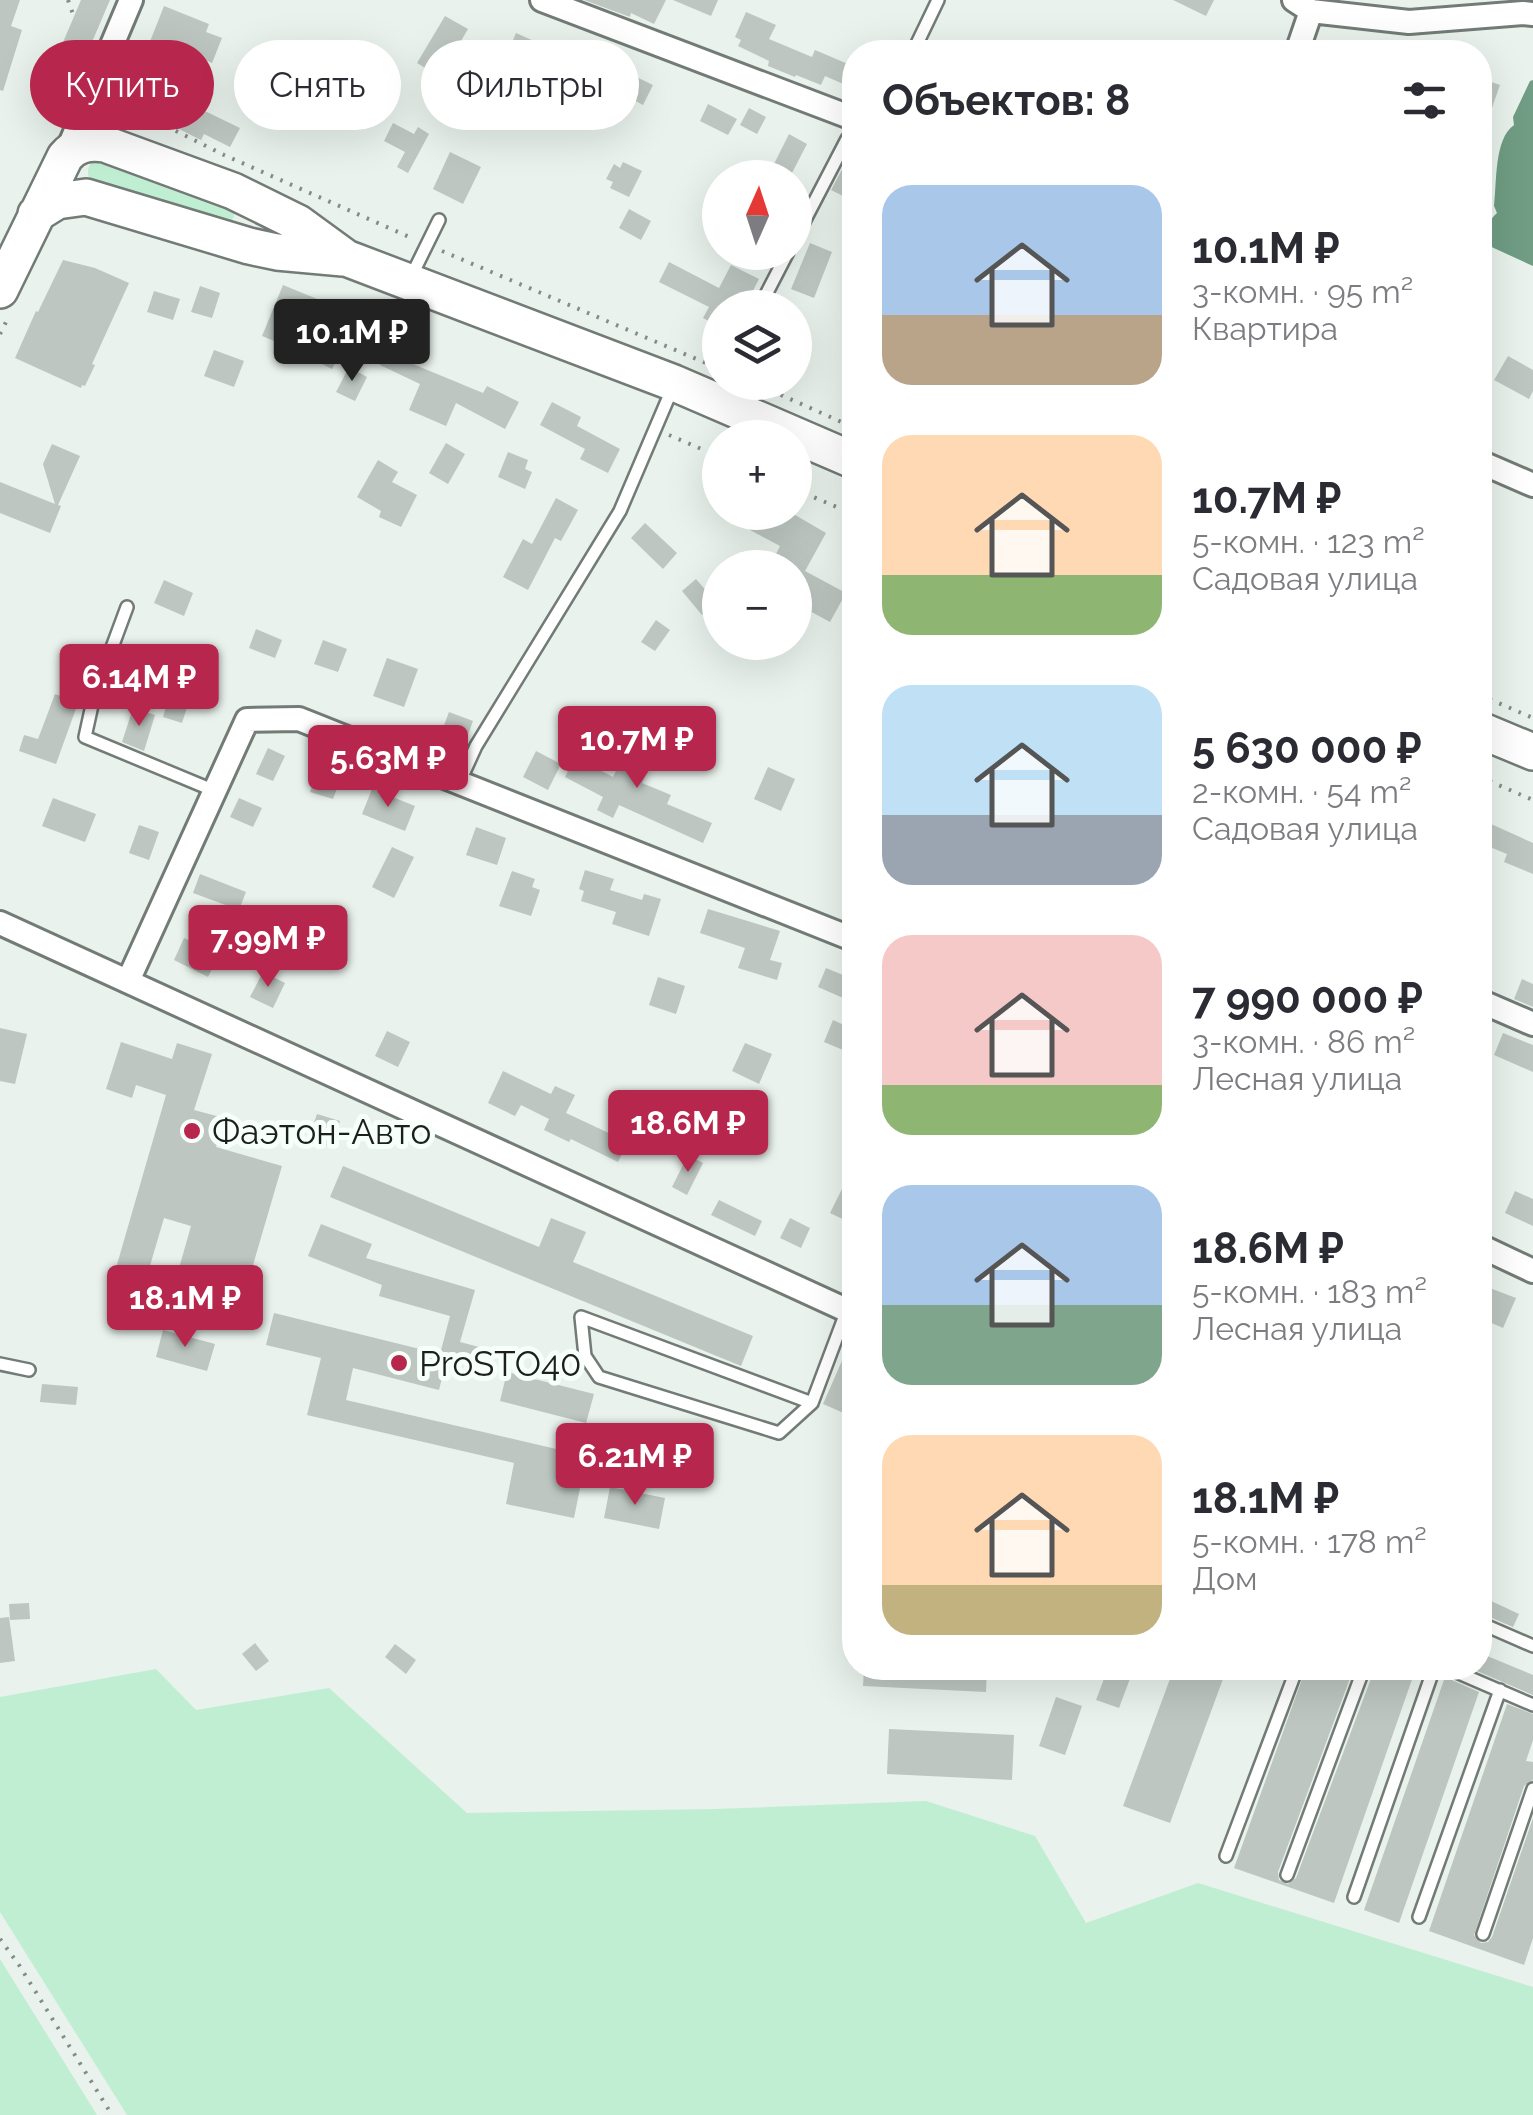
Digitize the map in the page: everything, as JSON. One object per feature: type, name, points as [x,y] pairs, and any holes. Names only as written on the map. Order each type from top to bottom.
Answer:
[{"type":"main road","points":[[0,290],[64,157],[83,144],[105,144],[233,191],[298,224],[346,258],[674,382],[702,383]]},
{"type":"main road","points":[[64,157],[66,176],[86,197]]},
{"type":"main road","points":[[224,240],[238,231],[244,217],[242,202],[233,191]]},
{"type":"main road","points":[[36,214],[57,201],[86,197],[224,240],[277,252],[346,258]]},
{"type":"main road","points":[[748,400],[842,453]]},
{"type":"main road","points":[[1492,735],[1533,752]]},
{"type":"street","points":[[115,40],[131,0]]},
{"type":"street","points":[[542,0],[842,114]]},
{"type":"street","points":[[1298,40],[1302,6],[1409,22],[1528,9]]},
{"type":"street","points":[[64,157],[77,130]]},
{"type":"street","points":[[98,130],[105,144]]},
{"type":"street","points":[[1492,467],[1533,485]]},
{"type":"street","points":[[128,981],[247,720],[299,719],[842,935]]},
{"type":"street","points":[[0,923],[842,1301]]},
{"type":"street","points":[[1492,1005],[1533,1024]]},
{"type":"street","points":[[1492,1252],[1533,1271]]},
{"type":"lane","points":[[919,40],[938,0]]},
{"type":"lane","points":[[812,206],[842,149]]},
{"type":"lane","points":[[409,282],[439,220]]},
{"type":"lane","points":[[460,781],[476,746],[620,511],[674,382]]},
{"type":"lane","points":[[126,607],[94,696],[85,737],[215,790]]},
{"type":"lane","points":[[812,1403],[581,1317],[584,1356],[599,1377],[779,1434],[812,1403],[842,1330]]},
{"type":"lane","points":[[0,1364],[29,1370]]},
{"type":"lane","points":[[1492,1626],[1519,1633],[1533,1646]]},
{"type":"lane","points":[[1226,1856],[1292,1680]]},
{"type":"lane","points":[[1287,1876],[1360,1680]]},
{"type":"lane","points":[[1354,1897],[1430,1680]]},
{"type":"lane","points":[[1476,1680],[1533,1705]]},
{"type":"lane","points":[[1419,1917],[1500,1690]]},
{"type":"lane","points":[[1482,1934],[1533,1789]]},
{"type":"path","points":[[68,0],[74,18]]},
{"type":"path","points":[[174,130],[427,244],[702,375]]},
{"type":"path","points":[[792,400],[842,422]]},
{"type":"path","points":[[656,430],[702,449]]},
{"type":"path","points":[[812,497],[842,510]]},
{"type":"path","points":[[1492,700],[1533,718]]},
{"type":"path","points":[[1492,783],[1533,800]]},
{"type":"path","points":[[0,1939],[112,2115]]},
{"type":"shaded area","points":[[1533,80],[1533,266],[1492,247],[1500,150]]},
{"type":"shaded area","points":[[99,157],[234,209],[234,217],[229,224],[91,182],[89,168]]},
{"type":"shaded area","points":[[156,1669],[196,1710],[329,1688],[467,1813],[926,1801],[1035,1836],[1086,1923],[1198,1883],[1533,1987],[1533,2115],[127,2115],[0,1912],[0,1697]]},
{"type":"shaded area","points":[[0,1959],[97,2115],[0,2115]]},
{"type":"building","points":[[0,0],[20,0],[11,26],[22,30],[3,91],[0,90]]},
{"type":"building","points":[[81,0],[110,0],[93,40],[64,40]]},
{"type":"building","points":[[584,0],[666,0],[654,24]]},
{"type":"building","points":[[673,0],[718,0],[711,16]]},
{"type":"building","points":[[1173,0],[1214,0],[1206,16]]},
{"type":"building","points":[[164,6],[209,24],[206,32],[222,38],[214,58],[214,40],[151,40]]},
{"type":"building","points":[[746,12],[776,25],[769,39],[812,57],[815,50],[842,61],[842,83],[825,76],[821,85],[768,66],[769,61],[738,46],[741,40],[735,37]]},
{"type":"building","points":[[445,16],[468,29],[462,40],[431,40]]},
{"type":"building","points":[[516,33],[532,40],[513,40]]},
{"type":"building","points":[[639,78],[653,85],[643,105],[639,103]]},
{"type":"building","points":[[1492,82],[1500,85],[1492,108]]},
{"type":"building","points":[[708,104],[737,119],[728,135],[700,121]]},
{"type":"building","points":[[749,108],[766,117],[757,134],[740,125]]},
{"type":"building","points":[[214,115],[239,130],[230,147],[204,134],[201,140],[181,130],[214,130]]},
{"type":"building","points":[[401,127],[414,134],[418,127],[429,134],[408,173],[397,167],[405,152],[384,141],[390,130]]},
{"type":"building","points":[[789,134],[807,144],[799,160],[776,160]]},
{"type":"building","points":[[450,152],[481,167],[463,204],[433,189]]},
{"type":"building","points":[[623,162],[642,171],[629,197],[610,188],[613,182],[606,179],[614,164],[620,168]]},
{"type":"building","points":[[842,169],[842,196],[831,190]]},
{"type":"building","points":[[629,209],[651,221],[641,240],[619,228]]},
{"type":"building","points":[[812,244],[832,252],[814,298],[812,290],[791,289],[799,270],[812,270]]},
{"type":"building","points":[[63,260],[129,283],[92,364],[95,365],[81,388],[15,358]]},
{"type":"building","points":[[669,262],[719,288],[728,270],[741,270],[759,279],[753,290],[702,290],[702,304],[659,282]]},
{"type":"building","points":[[283,285],[322,301],[314,320],[348,337],[332,369],[262,336]]},
{"type":"building","points":[[200,286],[220,293],[212,318],[191,312]]},
{"type":"building","points":[[154,291],[180,299],[173,320],[147,312]]},
{"type":"building","points":[[389,346],[416,358],[413,364],[483,393],[487,386],[519,402],[505,429],[456,403],[446,426],[409,410],[420,384],[380,365]]},
{"type":"building","points":[[214,350],[244,361],[234,387],[204,376]]},
{"type":"building","points":[[1508,356],[1533,370],[1529,399],[1494,380]]},
{"type":"building","points":[[349,367],[367,377],[355,401],[336,392]]},
{"type":"building","points":[[552,402],[581,417],[577,426],[620,449],[608,473],[580,459],[585,449],[540,425]]},
{"type":"building","points":[[446,443],[465,454],[448,484],[429,473]]},
{"type":"building","points":[[52,444],[80,456],[50,533],[0,513],[0,482],[55,504],[43,464]]},
{"type":"building","points":[[508,452],[528,460],[525,469],[532,472],[525,489],[498,477]]},
{"type":"building","points":[[378,460],[398,472],[392,482],[417,495],[401,527],[379,517],[381,511],[357,497]]},
{"type":"building","points":[[556,498],[578,510],[561,541],[555,538],[528,590],[503,577],[523,539],[532,544]]},
{"type":"building","points":[[645,523],[677,553],[663,569],[631,538]]},
{"type":"building","points":[[812,525],[826,533],[812,558],[812,550],[778,550],[780,546],[750,530],[812,530]]},
{"type":"building","points":[[812,575],[842,591],[842,600],[830,622],[812,612]]},
{"type":"building","points":[[696,579],[702,586],[702,615],[682,591]]},
{"type":"building","points":[[164,580],[193,593],[184,616],[154,603]]},
{"type":"building","points":[[656,620],[670,630],[655,651],[641,642]]},
{"type":"building","points":[[256,629],[282,640],[275,658],[249,648]]},
{"type":"building","points":[[323,640],[347,649],[338,672],[314,664]]},
{"type":"building","points":[[159,646],[186,659],[173,686],[146,673]]},
{"type":"building","points":[[387,658],[418,669],[404,707],[373,696]]},
{"type":"building","points":[[171,689],[191,695],[182,723],[163,717]]},
{"type":"building","points":[[55,694],[78,703],[56,764],[19,751],[24,735],[38,739]]},
{"type":"building","points":[[133,708],[155,715],[144,751],[122,742]]},
{"type":"building","points":[[449,712],[473,721],[461,753],[437,744]]},
{"type":"building","points":[[633,736],[659,748],[642,783],[671,795],[667,804],[712,823],[703,843],[619,805],[613,818],[597,810],[603,797],[565,777],[575,757],[613,777]]},
{"type":"building","points":[[268,748],[285,756],[273,781],[256,774]]},
{"type":"building","points":[[536,751],[561,764],[548,790],[523,777]]},
{"type":"building","points":[[768,767],[795,779],[781,811],[754,799]]},
{"type":"building","points":[[318,769],[341,777],[333,799],[310,792]]},
{"type":"building","points":[[372,789],[415,806],[405,831],[362,814]]},
{"type":"building","points":[[53,798],[96,814],[85,842],[42,826]]},
{"type":"building","points":[[239,798],[262,808],[253,827],[230,817]]},
{"type":"building","points":[[1492,824],[1533,843],[1533,874],[1504,862],[1507,854],[1492,848]]},
{"type":"building","points":[[139,825],[159,832],[149,860],[129,853]]},
{"type":"building","points":[[476,827],[506,838],[497,865],[466,855]]},
{"type":"building","points":[[392,847],[414,857],[394,898],[372,887]]},
{"type":"building","points":[[585,870],[614,879],[610,890],[642,900],[644,894],[661,899],[649,936],[612,924],[616,912],[581,901],[584,891],[579,889]]},
{"type":"building","points":[[512,871],[535,879],[532,887],[540,890],[531,916],[499,906]]},
{"type":"building","points":[[200,874],[246,892],[239,910],[193,893]]},
{"type":"building","points":[[708,909],[780,931],[770,960],[782,963],[777,980],[738,968],[745,948],[700,933]]},
{"type":"building","points":[[184,938],[219,955],[208,977],[174,960]]},
{"type":"building","points":[[826,968],[842,975],[842,998],[818,987]]},
{"type":"building","points":[[263,972],[285,983],[273,1008],[250,997]]},
{"type":"building","points":[[658,977],[685,986],[676,1014],[649,1005]]},
{"type":"building","points":[[1522,979],[1533,984],[1533,1007],[1514,999]]},
{"type":"building","points":[[833,1020],[842,1024],[842,1050],[824,1042]]},
{"type":"building","points":[[0,1028],[27,1034],[15,1084],[0,1081]]},
{"type":"building","points":[[387,1031],[410,1042],[398,1067],[375,1056]]},
{"type":"building","points":[[1503,1033],[1533,1045],[1533,1072],[1494,1055]]},
{"type":"building","points":[[121,1042],[172,1059],[177,1043],[212,1054],[194,1110],[224,1118],[216,1147],[282,1166],[241,1306],[174,1286],[191,1226],[164,1218],[147,1276],[116,1268],[166,1095],[136,1085],[132,1098],[106,1089]]},
{"type":"building","points":[[745,1043],[772,1054],[759,1084],[732,1071]]},
{"type":"building","points":[[503,1071],[551,1094],[555,1086],[575,1095],[566,1113],[628,1142],[618,1162],[544,1130],[549,1119],[521,1105],[515,1116],[488,1103]]},
{"type":"building","points":[[680,1096],[700,1105],[684,1138],[664,1128]]},
{"type":"building","points":[[317,1114],[340,1121],[331,1147],[308,1140]]},
{"type":"building","points":[[688,1155],[703,1163],[687,1195],[672,1187]]},
{"type":"building","points":[[343,1166],[539,1247],[551,1218],[586,1232],[573,1262],[753,1336],[741,1366],[330,1197]]},
{"type":"building","points":[[842,1189],[842,1219],[830,1213]]},
{"type":"building","points":[[1515,1191],[1533,1199],[1533,1226],[1505,1213]]},
{"type":"building","points":[[719,1200],[762,1221],[755,1236],[711,1215]]},
{"type":"building","points":[[790,1218],[810,1228],[801,1248],[780,1238]]},
{"type":"building","points":[[321,1224],[372,1244],[366,1258],[475,1290],[460,1342],[483,1348],[478,1366],[447,1358],[439,1390],[353,1368],[346,1400],[608,1461],[603,1483],[582,1478],[574,1518],[506,1504],[514,1463],[307,1415],[321,1358],[266,1345],[274,1313],[440,1354],[450,1316],[379,1296],[382,1285],[308,1256]]},
{"type":"building","points":[[1492,1289],[1516,1298],[1503,1328],[1492,1323]]},
{"type":"building","points":[[163,1330],[215,1344],[207,1371],[156,1357]]},
{"type":"building","points":[[842,1361],[842,1412],[823,1404]]},
{"type":"building","points":[[507,1372],[594,1394],[586,1423],[500,1401]]},
{"type":"building","points":[[42,1384],[78,1387],[76,1405],[40,1402]]},
{"type":"building","points":[[610,1487],[665,1498],[659,1529],[604,1518]]},
{"type":"building","points":[[1492,1601],[1519,1614],[1513,1627],[1492,1618]]},
{"type":"building","points":[[29,1603],[30,1619],[10,1620],[9,1604]]},
{"type":"building","points":[[9,1617],[15,1661],[0,1663],[0,1618]]},
{"type":"building","points":[[255,1643],[269,1661],[256,1671],[242,1654]]},
{"type":"building","points":[[395,1644],[416,1660],[406,1674],[385,1657]]},
{"type":"building","points":[[1492,1658],[1533,1675],[1533,1695],[1492,1677]]},
{"type":"building","points":[[863,1680],[986,1680],[986,1692],[863,1686]]},
{"type":"building","points":[[1104,1680],[1130,1680],[1119,1708],[1096,1700]]},
{"type":"building","points":[[1170,1680],[1223,1680],[1170,1823],[1123,1806]]},
{"type":"building","points":[[1302,1680],[1349,1680],[1278,1872],[1279,1880],[1288,1884],[1296,1878],[1370,1680],[1412,1680],[1334,1903],[1234,1868]]},
{"type":"building","points":[[1444,1680],[1479,1692],[1399,1923],[1364,1910]]},
{"type":"building","points":[[1056,1697],[1082,1706],[1065,1755],[1039,1746]]},
{"type":"building","points":[[1507,1704],[1533,1714],[1533,1740],[1526,1761],[1533,1762],[1533,1780],[1524,1786],[1474,1935],[1481,1943],[1492,1937],[1533,1818],[1533,1938],[1524,1965],[1429,1931]]},
{"type":"building","points":[[889,1729],[1014,1735],[1012,1780],[887,1774]]},
{"type":"place","name":"Фаэтон-Авто","points":[[192,1131]]},
{"type":"place","name":"ProSTO40","points":[[399,1363]]}]
